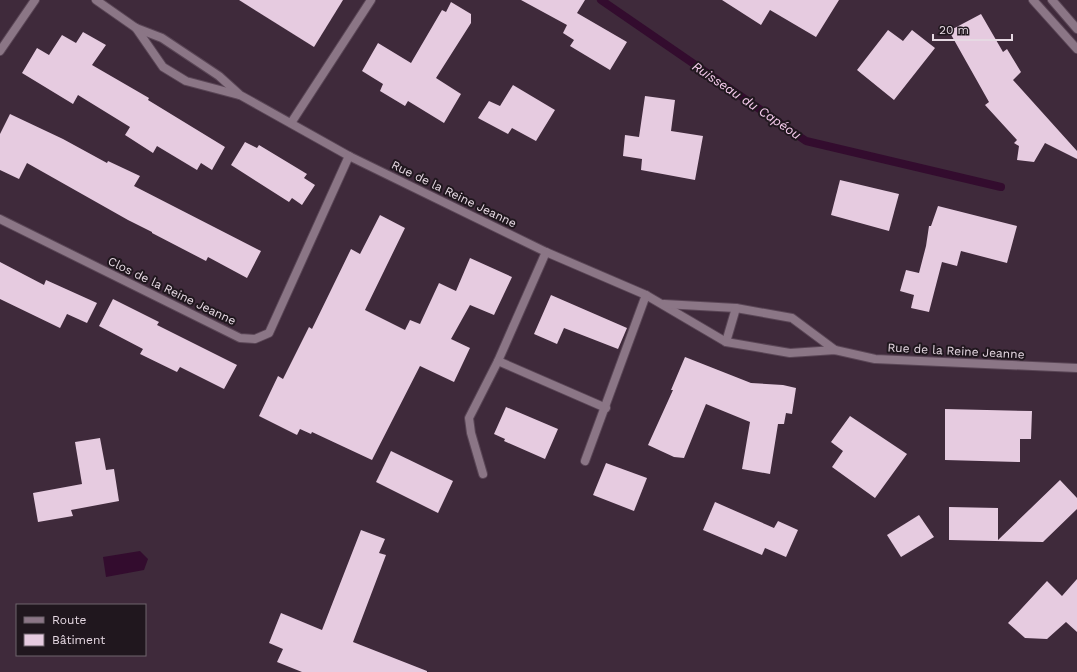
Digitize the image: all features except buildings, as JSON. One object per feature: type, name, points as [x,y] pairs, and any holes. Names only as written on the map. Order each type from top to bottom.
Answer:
[{"type":"street","points":[[0,51],[35,0]]},
{"type":"street","name":"Rue de la Reine Jeanne","points":[[96,0],[136,28],[162,38],[219,76],[240,95],[349,156],[546,252],[646,295],[726,342],[790,353],[835,350],[875,358],[1077,368]]},
{"type":"street","points":[[291,123],[371,0]]},
{"type":"street","points":[[1033,0],[1077,49]]},
{"type":"street","points":[[1052,0],[1077,29]]},
{"type":"street","name":"Rue de la Reine Jeanne","points":[[136,28],[163,67],[186,81],[240,95]]},
{"type":"street","name":"Clos de la Reine Jeanne","points":[[0,219],[240,338],[255,339],[269,334],[349,156]]},
{"type":"street","points":[[483,474],[471,433],[469,418],[498,361],[546,252]]},
{"type":"street","points":[[586,461],[646,295]]},
{"type":"street","name":"Rue de la Reine Jeanne","points":[[663,304],[736,308],[792,318],[835,350]]},
{"type":"street","points":[[726,342],[736,308]]},
{"type":"street","points":[[498,361],[606,408]]},
{"type":"shaded area","points":[[140,551],[148,559],[144,570],[106,577],[103,557]]},
{"type":"waterway","name":"Ruisseau du Capéou","points":[[601,0],[806,141],[1001,187]]}]
